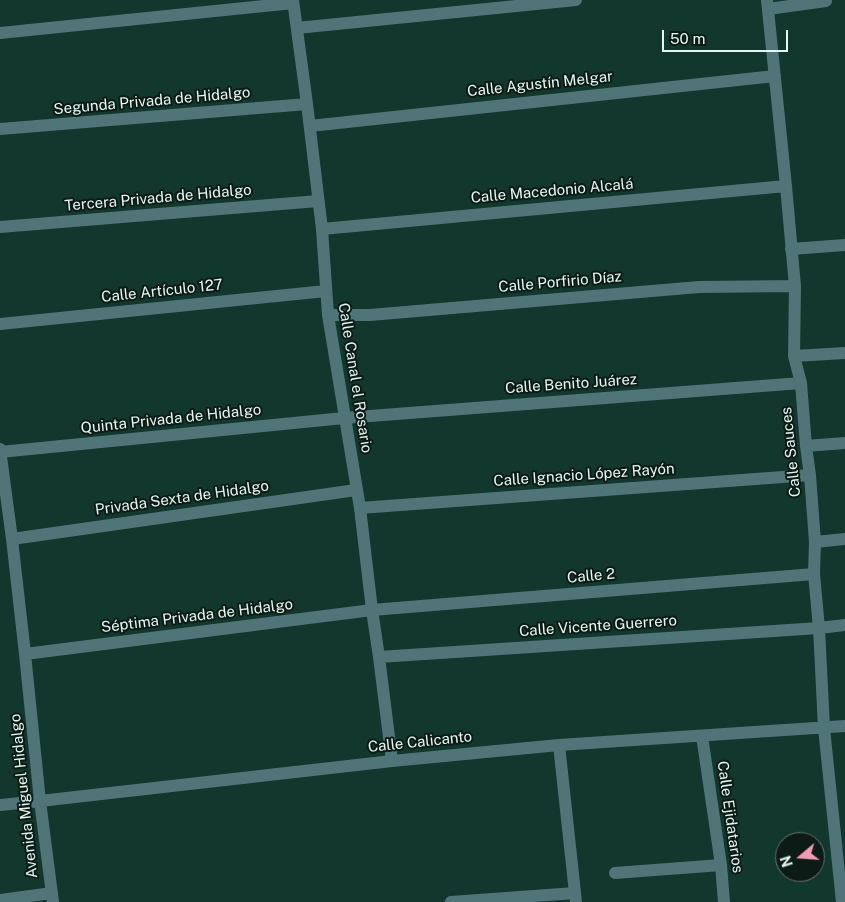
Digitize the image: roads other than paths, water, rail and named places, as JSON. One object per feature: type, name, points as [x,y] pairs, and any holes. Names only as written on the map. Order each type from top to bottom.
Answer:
[{"type":"street","points":[[297,28],[576,0]]},
{"type":"street","points":[[0,33],[293,1]]},
{"type":"street","name":"Calle Canal el Rosario","points":[[293,1],[322,229],[328,316],[360,508],[392,761]]},
{"type":"street","points":[[768,5],[826,1]]},
{"type":"street","name":"Calle Sauces","points":[[768,5],[795,286],[794,356],[801,383],[810,475],[824,728],[841,863],[842,902]]},
{"type":"street","name":"Calle Agustín Melgar","points":[[310,126],[775,76]]},
{"type":"street","name":"Segunda Privada de Hidalgo","points":[[0,129],[307,104]]},
{"type":"street","name":"Calle Macedonio Alcalá","points":[[322,229],[786,186]]},
{"type":"street","name":"Tercera Privada de Hidalgo","points":[[0,227],[318,201]]},
{"type":"street","points":[[791,249],[845,244]]},
{"type":"street","name":"Calle Porfirio Díaz","points":[[328,316],[699,287],[795,286]]},
{"type":"street","name":"Calle Artículo 127","points":[[0,324],[326,291]]},
{"type":"street","points":[[794,356],[845,353]]},
{"type":"street","name":"Calle Benito Juárez","points":[[344,418],[801,383]]},
{"type":"street","name":"Quinta Privada de Hidalgo","points":[[0,451],[344,418]]},
{"type":"street","points":[[806,446],[845,442]]},
{"type":"street","name":"Avenida Miguel Hidalgo","points":[[0,451],[26,654],[40,801],[52,898]]},
{"type":"street","name":"Calle Ignacio López Rayón","points":[[360,508],[810,475]]},
{"type":"street","name":"Privada Sexta de Hidalgo","points":[[12,539],[356,490]]},
{"type":"street","points":[[815,542],[845,539]]},
{"type":"street","name":"Calle 2","points":[[372,610],[814,574]]},
{"type":"street","name":"Séptima Privada de Hidalgo","points":[[26,654],[372,610]]},
{"type":"street","name":"Calle Vicente Guerrero","points":[[379,657],[845,625]]},
{"type":"street","name":"Calle Calicanto","points":[[0,805],[392,761],[558,745],[845,726]]},
{"type":"street","name":"Calle Ejidatarios","points":[[702,736],[724,902]]},
{"type":"street","points":[[451,902],[575,898],[558,745]]},
{"type":"street","points":[[615,873],[720,865]]},
{"type":"street","points":[[0,900],[52,898]]}]
